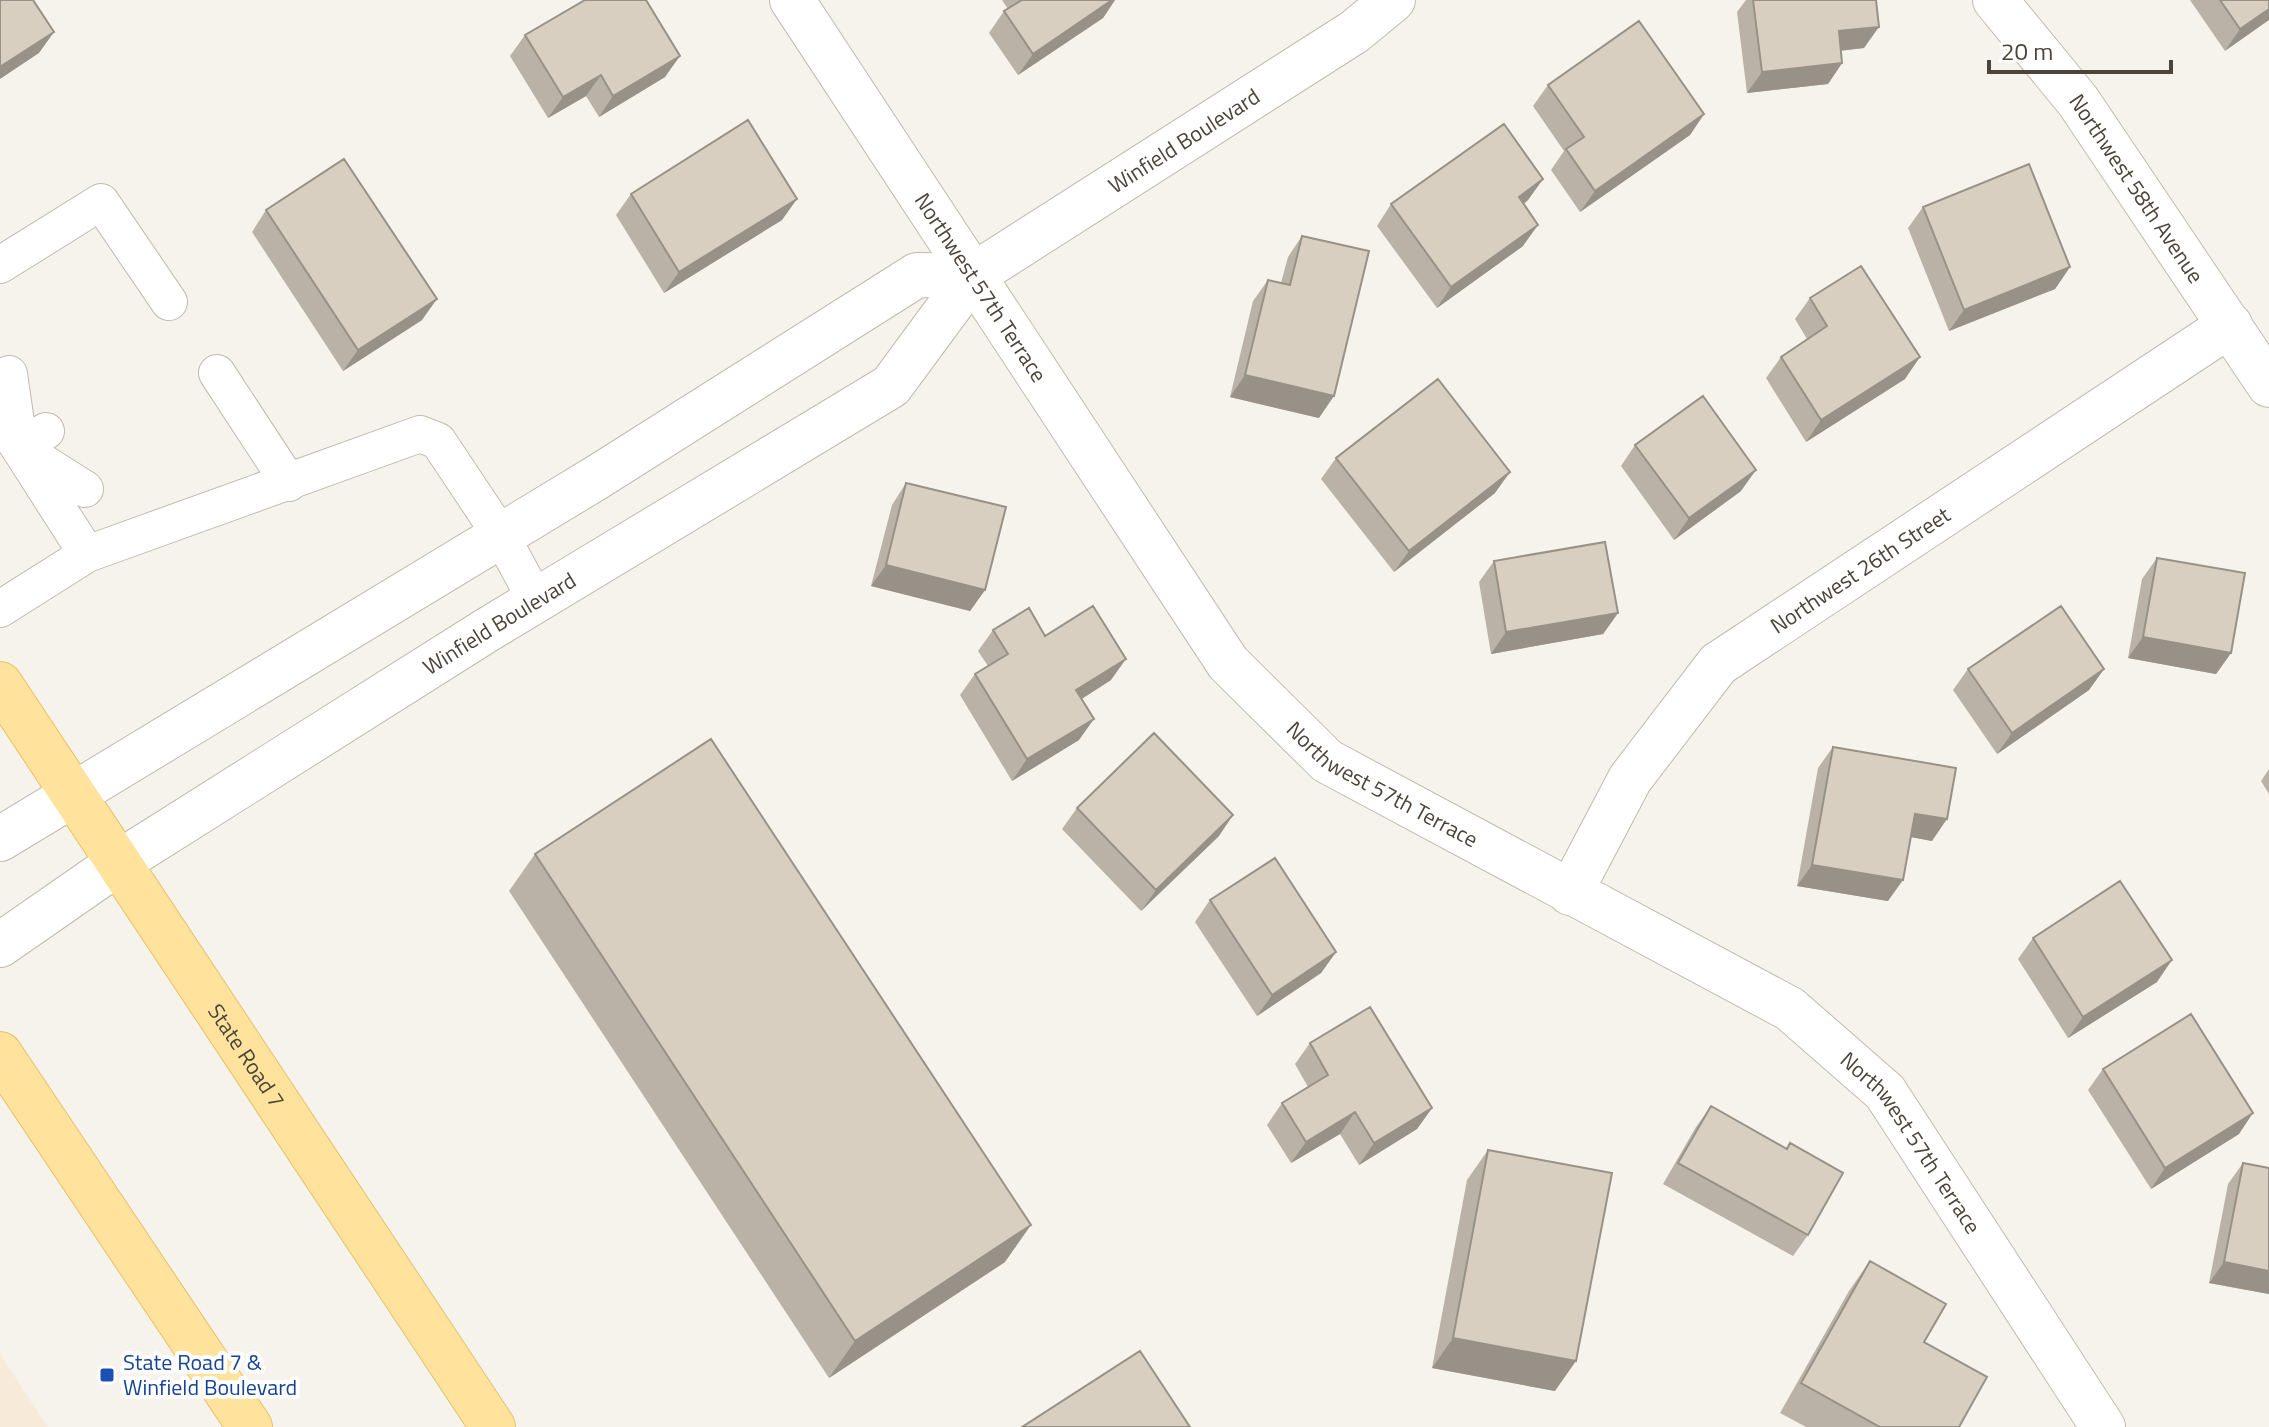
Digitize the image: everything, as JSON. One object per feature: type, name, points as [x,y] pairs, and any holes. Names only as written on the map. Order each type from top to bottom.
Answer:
[{"type":"main road","name":"State Road 7","points":[[0,684],[493,1427]]},
{"type":"main road","points":[[0,1054],[250,1427]]},
{"type":"street","name":"Northwest 57th Terrace","points":[[792,0],[1228,663],[1327,761],[1790,1009],[1885,1092],[2103,1427]]},
{"type":"street","name":"Winfield Boulevard","points":[[0,945],[118,863],[536,600],[891,386],[972,276],[1354,32],[1393,0]]},
{"type":"street","name":"Northwest 58th Avenue","points":[[1995,0],[2078,101],[2269,385]]},
{"type":"street","points":[[0,839],[917,275],[972,276]]},
{"type":"street","name":"Northwest 26th Street","points":[[1570,893],[1630,779],[1718,664],[2230,325]]},
{"type":"lane","points":[[0,265],[101,202],[169,302]]},
{"type":"lane","points":[[217,373],[289,483]]},
{"type":"lane","points":[[9,374],[33,440],[87,554]]},
{"type":"lane","points":[[0,418],[33,440],[85,489]]},
{"type":"lane","points":[[0,609],[87,554],[420,434],[438,441],[500,534],[536,600]]},
{"type":"shaded area","points":[[0,1354],[48,1427],[0,1427]]},
{"type":"building","points":[[0,0],[33,0],[54,32],[0,67]]},
{"type":"building","points":[[585,0],[646,0],[680,56],[613,96],[601,75],[563,97],[525,35]]},
{"type":"building","points":[[1022,0],[1112,0],[1033,54],[1004,11]]},
{"type":"building","points":[[1753,0],[1876,0],[1879,27],[1839,31],[1842,63],[1762,72]]},
{"type":"building","points":[[2220,0],[2269,0],[2269,9],[2240,29]]},
{"type":"building","points":[[1639,21],[1704,114],[1595,191],[1566,149],[1584,137],[1548,85]]},
{"type":"building","points":[[748,120],[797,199],[679,272],[631,194]]},
{"type":"building","points":[[1504,124],[1543,179],[1519,197],[1538,225],[1451,287],[1391,204]]},
{"type":"building","points":[[344,159],[437,299],[358,350],[266,210]]},
{"type":"building","points":[[2029,164],[2070,267],[1964,310],[1923,207]]},
{"type":"building","points":[[1302,236],[1369,251],[1334,396],[1245,375],[1268,280],[1290,285]]},
{"type":"building","points":[[1861,266],[1920,357],[1821,420],[1781,357],[1827,326],[1810,298]]},
{"type":"building","points":[[1438,379],[1510,472],[1409,551],[1336,458]]},
{"type":"building","points":[[1703,396],[1756,470],[1689,518],[1635,445]]},
{"type":"building","points":[[906,483],[1006,507],[985,590],[886,565]]},
{"type":"building","points":[[1605,542],[1618,613],[1506,632],[1494,561]]},
{"type":"building","points":[[2157,558],[2245,573],[2231,653],[2143,637]]},
{"type":"building","points":[[1093,606],[1126,659],[1076,690],[1094,719],[1027,759],[975,674],[1008,654],[993,630],[1029,608],[1045,636]]},
{"type":"building","points":[[2061,606],[2104,669],[2012,733],[1968,669]]},
{"type":"building","points":[[1154,733],[1233,815],[1156,890],[1077,808]]},
{"type":"building","points":[[711,739],[1031,1225],[855,1341],[535,854]]},
{"type":"building","points":[[1833,747],[1956,768],[1947,819],[1915,814],[1903,880],[1812,865]]},
{"type":"building","points":[[1275,858],[1336,952],[1272,995],[1210,900]]},
{"type":"building","points":[[2120,881],[2172,960],[2083,1017],[2033,938]]},
{"type":"building","points":[[1370,1007],[1432,1108],[1374,1143],[1355,1112],[1306,1142],[1282,1103],[1328,1075],[1310,1043]]},
{"type":"building","points":[[2191,1014],[2253,1113],[2165,1168],[2103,1069]]},
{"type":"building","points":[[1711,1106],[1787,1149],[1790,1143],[1843,1173],[1808,1235],[1678,1163]]},
{"type":"building","points":[[1488,1150],[1612,1173],[1576,1361],[1453,1338]]},
{"type":"building","points":[[2243,1163],[2269,1168],[2269,1271],[2224,1262]]},
{"type":"building","points":[[1870,1261],[1946,1304],[1924,1342],[1987,1377],[1959,1427],[1880,1427],[1801,1383]]},
{"type":"building","points":[[1140,1351],[1190,1427],[1022,1427]]},
{"type":"place","name":"State Road 7 & Winfield Boulevard","points":[[107,1375]]}]
